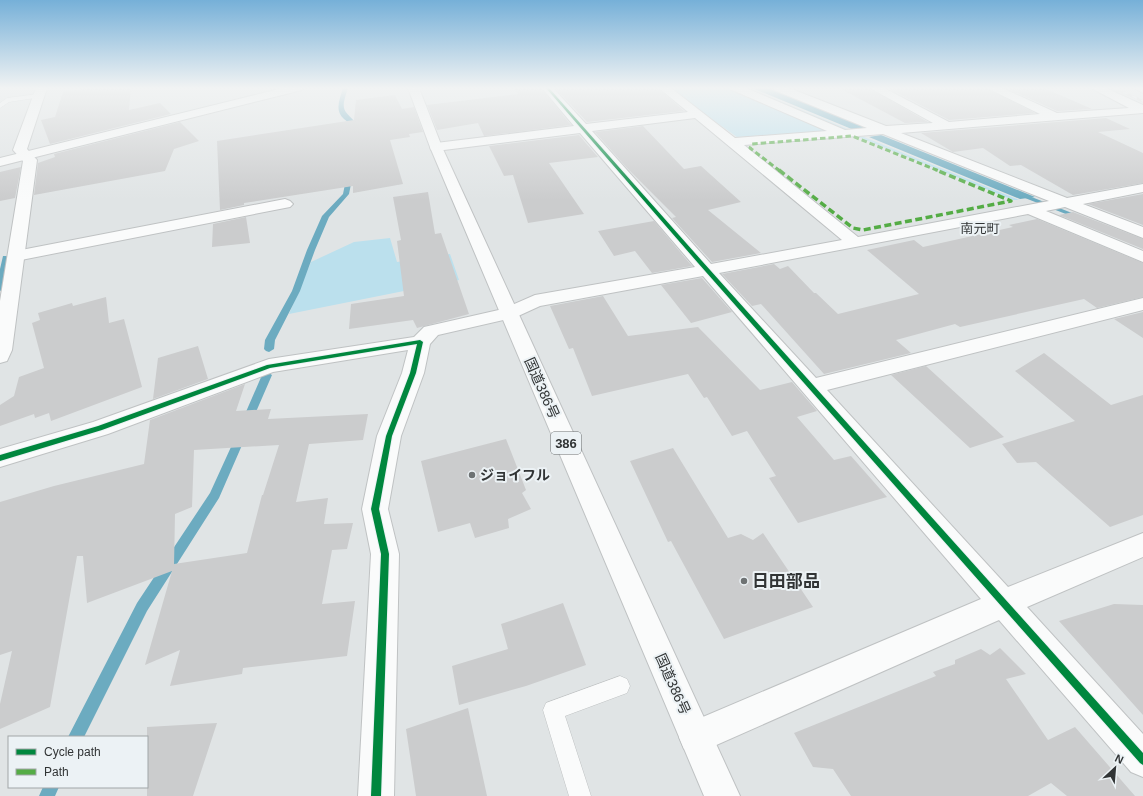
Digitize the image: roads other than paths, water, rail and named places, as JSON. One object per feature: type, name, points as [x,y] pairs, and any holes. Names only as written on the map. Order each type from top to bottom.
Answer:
[{"type":"main road","points":[[1,352],[30,160],[20,150],[29,125]]},
{"type":"main road","points":[[0,162],[149,125]]},
{"type":"main road","name":"国道386号","points":[[427,125],[722,796]]},
{"type":"main road","points":[[580,125],[707,270],[1143,760]]},
{"type":"main road","points":[[436,147],[606,125]]},
{"type":"main road","points":[[712,125],[855,242]]},
{"type":"main road","points":[[822,125],[843,134]]},
{"type":"main road","points":[[872,125],[1143,233]]},
{"type":"main road","points":[[733,142],[944,125]]},
{"type":"main road","points":[[376,796],[385,554],[376,509],[389,436],[413,373],[420,342],[431,331],[509,313],[535,301],[1143,188]]},
{"type":"main road","points":[[16,256],[285,204]]},
{"type":"main road","points":[[1029,209],[1143,257]]},
{"type":"main road","points":[[811,387],[1143,304]]},
{"type":"main road","points":[[0,458],[100,428],[269,366],[420,342]]},
{"type":"main road","points":[[696,737],[1004,603],[1143,545]]},
{"type":"lane","points":[[580,796],[553,710],[620,686]]},
{"type":"waterway","points":[[355,125],[357,130]]},
{"type":"waterway","points":[[269,349],[270,340],[296,291],[311,250],[326,216],[346,194],[350,174]]},
{"type":"waterway","points":[[1017,193],[1078,217]]},
{"type":"waterway","points":[[0,289],[6,258]]},
{"type":"waterway","points":[[247,421],[267,375]]},
{"type":"waterway","points":[[77,736],[142,607],[215,495],[241,436]]},
{"type":"waterway","points":[[47,796],[51,788]]},
{"type":"place","name":"ジョイフル","points":[[472,475]]},
{"type":"place","name":"日田部品","points":[[744,581]]},
{"type":"district","name":"南元町","points":[[980,228]]}]
